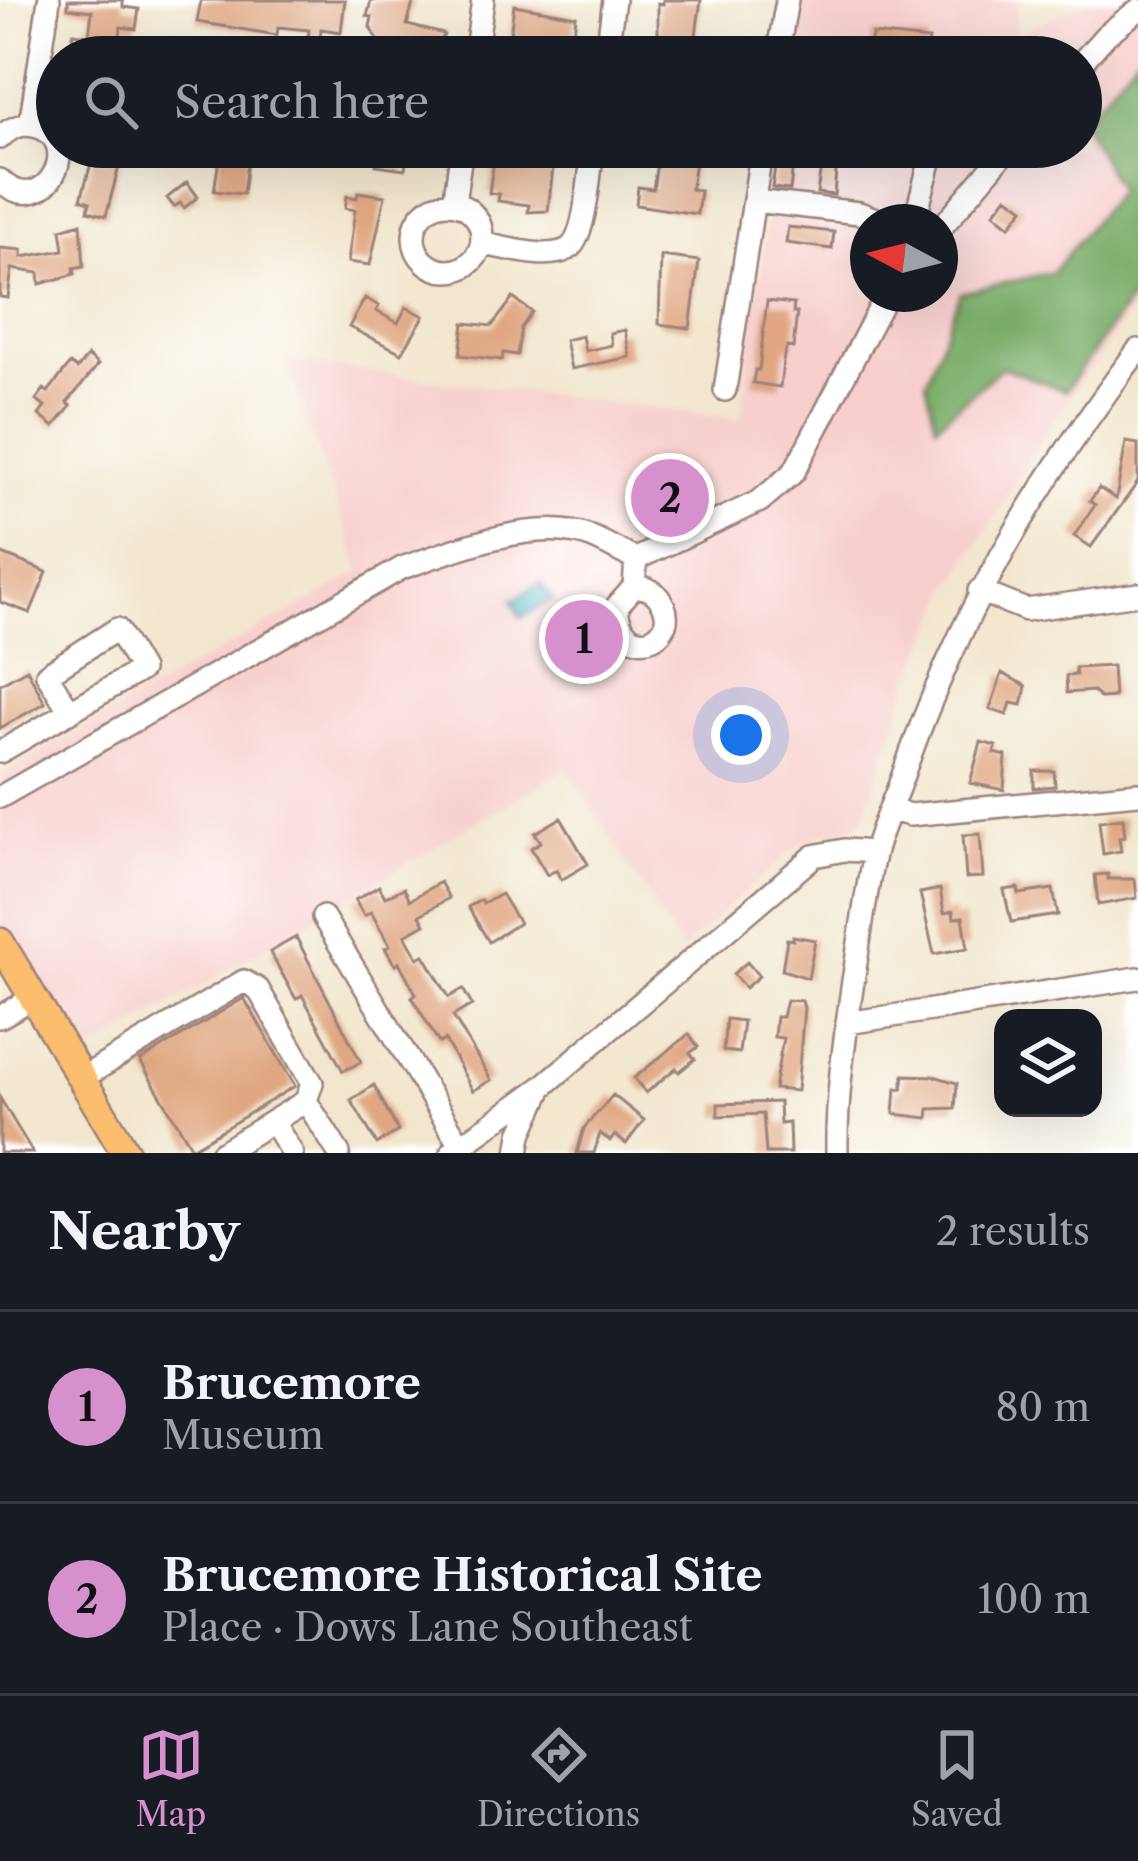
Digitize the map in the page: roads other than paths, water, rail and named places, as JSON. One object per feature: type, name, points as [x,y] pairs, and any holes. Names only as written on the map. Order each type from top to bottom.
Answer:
[{"type":"main road","points":[[0,942],[126,1153]]},
{"type":"street","points":[[44,36],[49,0]]},
{"type":"street","points":[[478,36],[483,0]]},
{"type":"street","points":[[609,36],[614,0]]},
{"type":"street","points":[[781,36],[787,0]]},
{"type":"street","points":[[1102,39],[1138,10]]},
{"type":"street","points":[[30,125],[36,86]]},
{"type":"street","points":[[0,138],[15,126],[36,129]]},
{"type":"street","points":[[0,179],[7,187],[24,192],[39,190],[58,168]]},
{"type":"street","points":[[454,203],[459,168]]},
{"type":"street","points":[[482,244],[548,253],[567,250],[577,242],[590,168]]},
{"type":"street","points":[[725,390],[759,168]]},
{"type":"street","points":[[919,204],[928,168]]},
{"type":"street","points":[[958,208],[991,168]]},
{"type":"street","points":[[754,201],[850,211]]},
{"type":"street","points":[[454,203],[476,218],[482,244],[466,267],[437,271],[424,263],[413,236],[426,211],[454,203]]},
{"type":"street","points":[[0,796],[402,568],[465,546],[563,531],[579,533],[636,559],[760,501],[794,472],[878,312]]},
{"type":"street","points":[[837,1153],[836,1116],[847,1023],[875,852],[930,695],[980,591],[1081,426],[1138,350]]},
{"type":"street","points":[[634,587],[636,559]]},
{"type":"street","points":[[980,591],[1026,610],[1138,594]]},
{"type":"street","points":[[0,752],[70,712]]},
{"type":"street","points":[[891,810],[910,815],[1138,793]]},
{"type":"street","points":[[323,917],[459,1151],[542,1087],[814,856],[844,850],[875,852]]},
{"type":"street","points":[[847,1023],[1138,978]]},
{"type":"street","points":[[82,1078],[244,981],[258,989],[312,1082],[306,1101],[221,1153]]},
{"type":"street","points":[[0,1017],[33,998]]},
{"type":"street","points":[[518,1153],[521,1134],[542,1087]]},
{"type":"street","points":[[306,1101],[338,1153]]},
{"type":"street","points":[[273,1122],[292,1153]]},
{"type":"water","points":[[541,583],[553,600],[521,618],[512,600]]},
{"type":"place","name":"Brucemore Historical Site","points":[[670,498]]},
{"type":"place","name":"Brucemore","points":[[584,639]]}]
